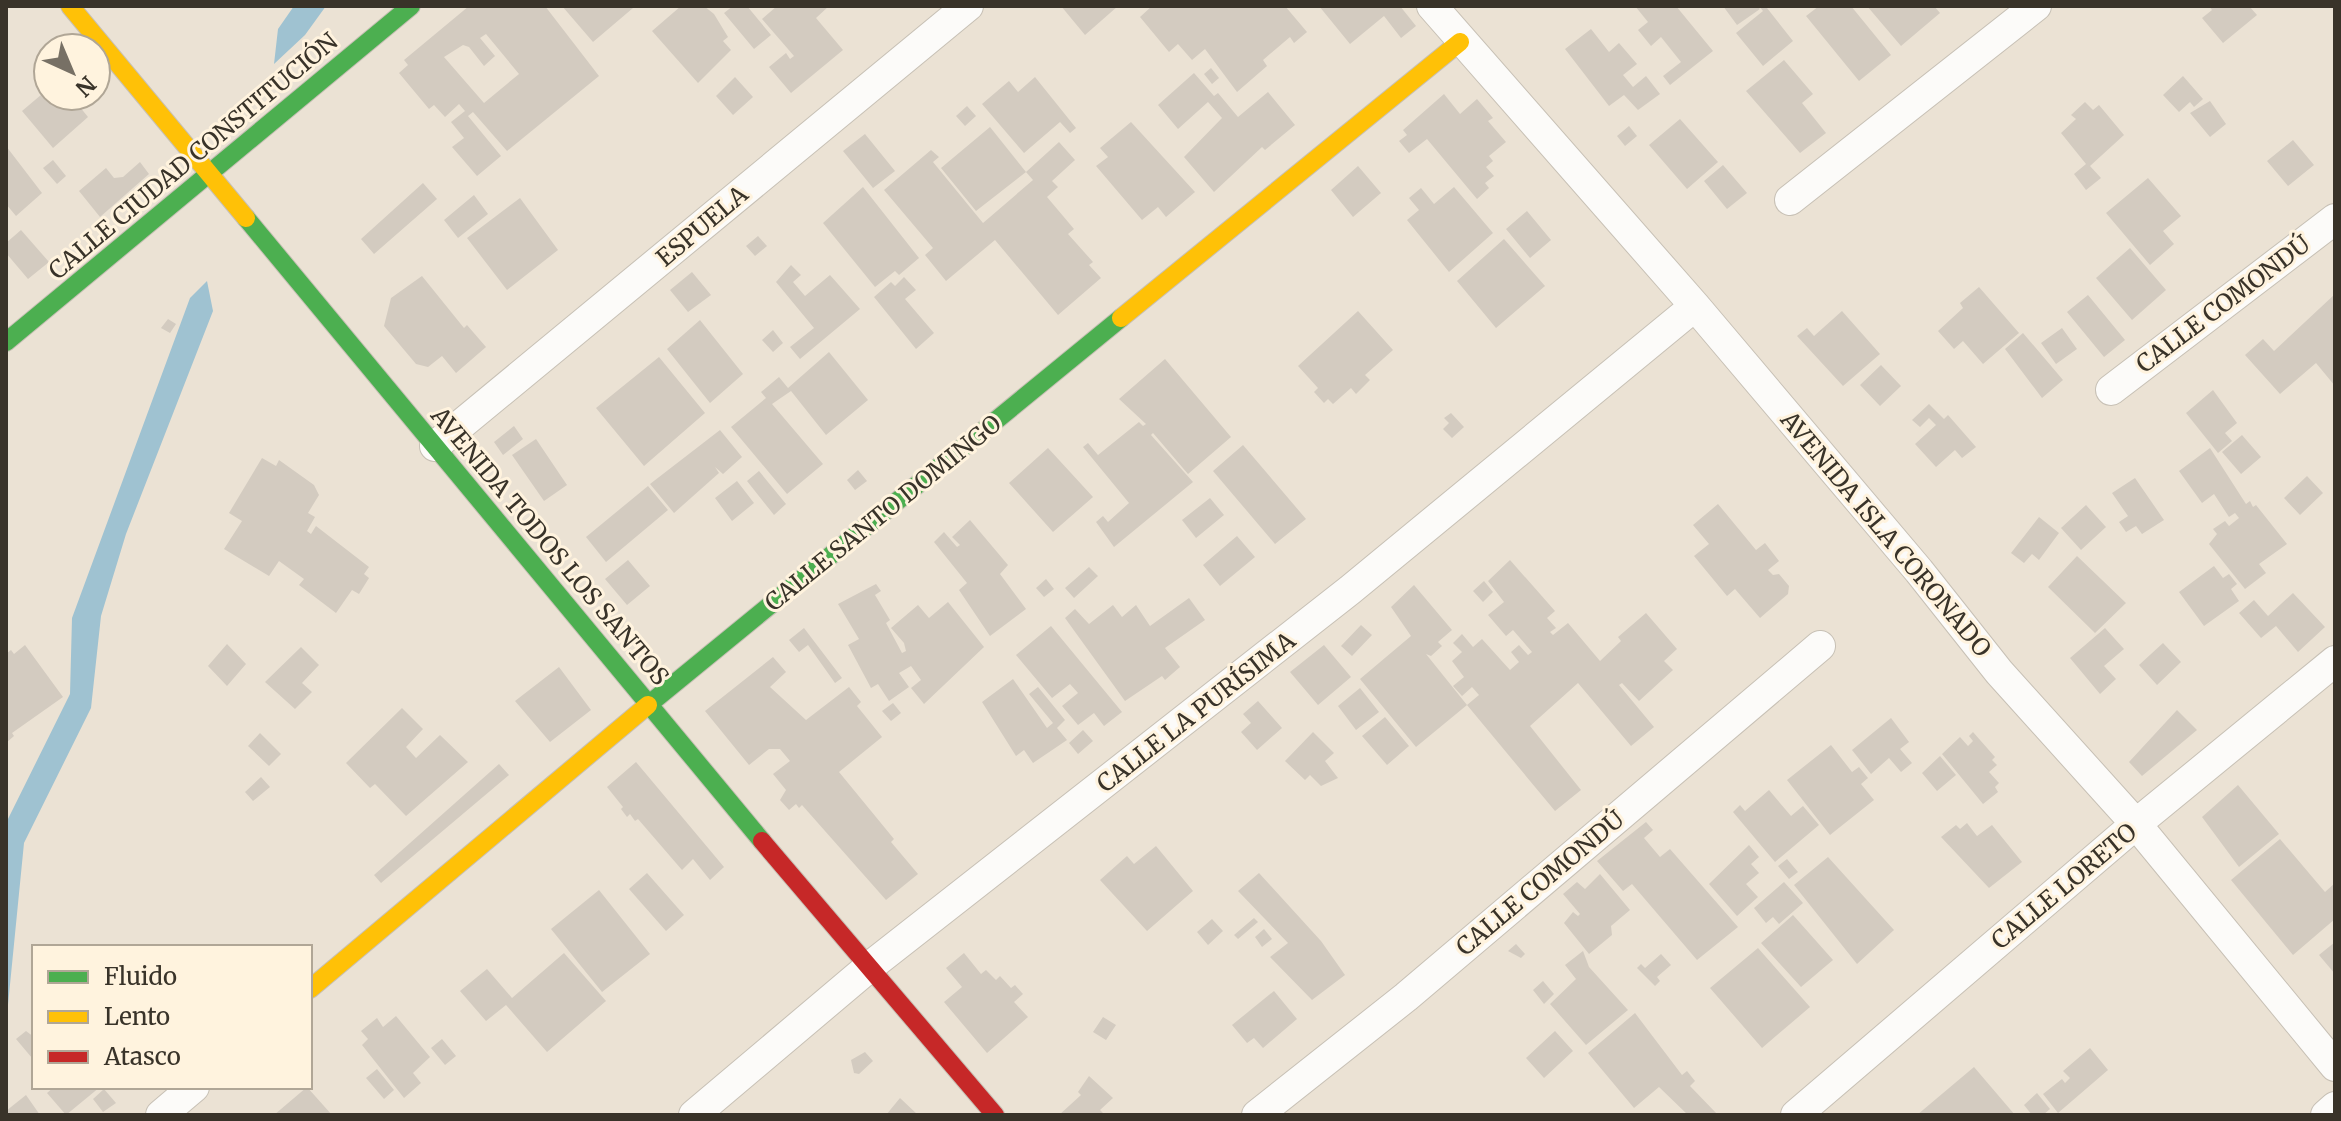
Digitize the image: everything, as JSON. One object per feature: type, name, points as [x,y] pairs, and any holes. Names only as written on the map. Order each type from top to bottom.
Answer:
[{"type":"street","name":"AVENIDA TODOS LOS SANTOS","points":[[70,6],[868,968],[995,1115]]},
{"type":"street","name":"CALLE CIUDAD CONSTITUCIÓN","points":[[6,342],[411,6]]},
{"type":"street","name":"ESPUELA","points":[[435,446],[968,6]]},
{"type":"street","name":"AVENIDA ISLA CORONADO","points":[[1432,6],[1460,42],[1695,306],[1919,571],[1999,672],[2136,824],[2335,1066]]},
{"type":"street","points":[[1790,200],[2036,6]]},
{"type":"street","name":"CALLE SANTO DOMINGO","points":[[312,987],[649,704],[1460,42]]},
{"type":"street","name":"CALLE COMONDÚ","points":[[2111,390],[2335,219]]},
{"type":"street","name":"CALLE LA PURÍSIMA","points":[[694,1115],[868,968],[1338,600],[1695,306]]},
{"type":"street","name":"CALLE COMONDÚ","points":[[1257,1115],[1406,997],[1820,646]]},
{"type":"street","name":"CALLE LORETO","points":[[1796,1115],[2136,824],[2335,661]]},
{"type":"street","points":[[161,1115],[192,1089]]},
{"type":"street","points":[[2326,1115],[2335,1107]]},
{"type":"water","points":[[294,6],[326,6],[305,35],[274,64],[278,29]]},
{"type":"water","points":[[207,281],[213,311],[126,534],[101,616],[91,708],[24,843],[6,1025],[6,823],[70,694],[72,618],[190,298]]},
{"type":"building","points":[[469,6],[545,6],[599,76],[507,151],[473,112],[468,116],[501,156],[477,176],[452,147],[464,138],[451,122],[465,111],[459,104],[445,117],[434,105],[429,109],[399,73],[408,65],[404,60]],"holes":[[[486,34],[519,74],[484,103],[444,57],[463,45],[469,47],[484,66],[495,56],[480,38]]]},
{"type":"building","points":[[562,6],[631,6],[633,8],[593,42]]},
{"type":"building","points":[[681,6],[704,6],[714,14],[728,37],[723,41],[731,50],[698,83],[652,31]]},
{"type":"building","points":[[733,6],[747,6],[771,35],[754,49],[724,13]]},
{"type":"building","points":[[777,6],[829,6],[816,18],[843,50],[791,93],[769,67],[786,53],[790,59],[794,56],[762,19]]},
{"type":"building","points":[[1061,6],[1118,6],[1085,35]]},
{"type":"building","points":[[1152,6],[1285,6],[1307,32],[1294,43],[1290,37],[1263,60],[1267,66],[1237,92],[1205,49],[1192,60],[1178,44],[1169,52],[1140,17]]},
{"type":"building","points":[[1319,6],[1400,6],[1416,26],[1401,38],[1384,16],[1350,44]]},
{"type":"building","points":[[1635,6],[1676,6],[1713,51],[1670,85],[1663,76],[1681,62],[1661,37],[1651,46],[1638,30],[1648,22]]},
{"type":"building","points":[[1723,6],[1757,6],[1760,9],[1737,25]]},
{"type":"building","points":[[1759,6],[1769,6],[1767,8],[1793,41],[1763,66],[1736,33],[1763,11]]},
{"type":"building","points":[[1819,6],[1851,6],[1891,55],[1859,81],[1806,16]]},
{"type":"building","points":[[1867,6],[1934,6],[1940,13],[1901,46]]},
{"type":"building","points":[[2209,6],[2249,6],[2257,15],[2223,43],[2202,18],[2212,10]]},
{"type":"building","points":[[1591,29],[1609,52],[1619,43],[1637,64],[1623,75],[1633,87],[1646,76],[1660,94],[1638,110],[1624,95],[1609,106],[1565,49]]},
{"type":"building","points":[[1784,60],[1813,94],[1802,103],[1826,133],[1800,153],[1746,91]]},
{"type":"building","points":[[1211,68],[1219,78],[1212,84],[1204,74]]},
{"type":"building","points":[[1194,73],[1214,96],[1218,93],[1238,117],[1268,92],[1295,125],[1265,150],[1262,147],[1214,192],[1184,157],[1222,118],[1208,102],[1178,129],[1158,105]]},
{"type":"building","points":[[2183,76],[2203,99],[2194,107],[2190,102],[2179,112],[2163,95]]},
{"type":"building","points":[[735,77],[753,97],[733,115],[716,96]]},
{"type":"building","points":[[1035,77],[1076,128],[1070,133],[1060,122],[1024,153],[982,104],[1009,81],[1018,92]]},
{"type":"building","points":[[1444,94],[1460,114],[1477,99],[1493,118],[1488,121],[1506,142],[1489,156],[1493,161],[1486,167],[1494,176],[1485,183],[1489,188],[1477,199],[1427,139],[1409,153],[1399,141],[1407,135],[1403,130]]},
{"type":"building","points":[[2210,101],[2226,124],[2210,137],[2190,113]]},
{"type":"building","points":[[2085,102],[2093,110],[2099,105],[2124,135],[2090,166],[2101,178],[2086,190],[2074,174],[2086,164],[2061,133],[2076,119],[2071,115]]},
{"type":"building","points":[[32,103],[32,112],[84,112],[88,117],[53,148],[22,111]]},
{"type":"building","points":[[967,106],[976,116],[965,126],[956,116]]},
{"type":"building","points":[[1680,119],[1718,162],[1687,189],[1649,145]]},
{"type":"building","points":[[1131,122],[1195,192],[1166,217],[1158,207],[1142,220],[1096,166],[1108,157],[1100,148]]},
{"type":"building","points":[[1629,126],[1637,136],[1625,146],[1617,136]]},
{"type":"building","points":[[990,127],[1026,172],[976,211],[941,168]]},
{"type":"building","points":[[865,134],[895,171],[873,188],[843,151]]},
{"type":"building","points":[[2293,140],[2314,165],[2288,186],[2267,161]]},
{"type":"building","points":[[1059,142],[1075,160],[1052,181],[1058,187],[1047,197],[1074,229],[1068,234],[1093,262],[1089,265],[1101,278],[1058,315],[995,240],[946,281],[925,255],[933,248],[884,190],[931,150],[939,157],[933,162],[983,223],[1033,180],[1026,172]]},
{"type":"building","points":[[6,146],[42,193],[16,216],[6,204]]},
{"type":"building","points":[[53,160],[66,176],[57,184],[43,168]]},
{"type":"building","points":[[140,162],[149,174],[100,217],[79,191],[106,168],[114,178],[123,177]]},
{"type":"building","points":[[1723,165],[1747,193],[1727,209],[1704,181]]},
{"type":"building","points":[[1358,166],[1381,193],[1353,217],[1331,190]]},
{"type":"building","points":[[2148,178],[2181,216],[2163,231],[2174,244],[2150,265],[2106,213]]},
{"type":"building","points":[[423,183],[437,199],[374,254],[361,239]]},
{"type":"building","points":[[863,187],[919,258],[899,275],[895,271],[875,287],[823,223]]},
{"type":"building","points":[[1454,187],[1493,233],[1449,272],[1407,220],[1419,210],[1409,198],[1421,188],[1434,204]]},
{"type":"building","points":[[474,195],[488,214],[458,238],[444,220]]},
{"type":"building","points":[[520,198],[558,250],[507,290],[467,238]]},
{"type":"building","points":[[1527,211],[1551,240],[1530,258],[1506,229]]},
{"type":"building","points":[[21,230],[49,262],[28,279],[6,253],[6,243]]},
{"type":"building","points":[[758,236],[767,246],[755,256],[746,246]]},
{"type":"building","points":[[1504,239],[1545,286],[1496,328],[1457,281]]},
{"type":"building","points":[[2130,248],[2166,290],[2132,320],[2096,278]]},
{"type":"building","points":[[791,265],[801,275],[793,282],[805,296],[830,275],[860,309],[800,359],[790,347],[814,328],[776,282]]},
{"type":"building","points":[[692,272],[711,295],[688,312],[670,290]]},
{"type":"building","points":[[422,276],[464,328],[467,325],[486,347],[456,373],[442,356],[428,367],[416,364],[384,326],[391,298]]},
{"type":"building","points":[[904,277],[916,290],[905,299],[934,333],[916,349],[874,297],[891,282],[895,286]]},
{"type":"building","points":[[1979,287],[2019,333],[1983,364],[1963,341],[1954,349],[1938,331],[1963,308],[1960,303]]},
{"type":"building","points":[[2335,294],[2335,386],[2316,363],[2280,394],[2245,355],[2263,339],[2274,351]]},
{"type":"building","points":[[2088,295],[2125,340],[2104,357],[2067,312]]},
{"type":"building","points":[[1358,311],[1393,350],[1365,375],[1370,380],[1356,394],[1351,388],[1333,404],[1328,399],[1324,403],[1314,392],[1318,388],[1298,366]]},
{"type":"building","points":[[1842,311],[1880,354],[1843,386],[1797,336],[1807,328],[1814,336]]},
{"type":"building","points":[[168,319],[176,324],[170,333],[161,328]]},
{"type":"building","points":[[700,320],[743,374],[710,403],[667,349]]},
{"type":"building","points":[[2062,328],[2077,349],[2056,364],[2041,343]]},
{"type":"building","points":[[773,330],[783,343],[773,352],[762,340]]},
{"type":"building","points":[[2023,333],[2063,380],[2042,398],[2005,349]]},
{"type":"building","points":[[829,352],[868,400],[826,435],[791,391],[772,404],[823,464],[787,494],[731,427],[766,398],[761,392],[779,377],[788,388]]},
{"type":"building","points":[[659,357],[705,413],[644,466],[596,408]]},
{"type":"building","points":[[1165,359],[1231,437],[1188,474],[1153,433],[1151,435],[1193,482],[1114,547],[1096,522],[1103,516],[1108,522],[1129,503],[1083,447],[1088,443],[1098,455],[1139,422],[1143,426],[1146,424],[1119,399]]},
{"type":"building","points":[[1881,365],[1901,386],[1880,406],[1860,385]]},
{"type":"building","points":[[2213,390],[2237,423],[2225,433],[2232,441],[2218,453],[2186,413]]},
{"type":"building","points":[[1929,404],[1944,419],[1948,415],[1976,447],[1962,458],[1955,450],[1936,467],[1915,444],[1936,425],[1929,418],[1920,427],[1912,420]]},
{"type":"building","points":[[1451,413],[1464,427],[1452,438],[1443,429],[1449,423],[1444,418]]},
{"type":"building","points":[[514,426],[523,439],[503,455],[494,442]]},
{"type":"building","points":[[720,430],[742,457],[723,474],[715,467],[719,473],[674,513],[650,484]]},
{"type":"building","points":[[2242,435],[2261,457],[2241,474],[2222,452]]},
{"type":"building","points":[[536,439],[567,485],[544,501],[512,455]]},
{"type":"building","points":[[1243,445],[1306,519],[1275,544],[1213,471]]},
{"type":"building","points":[[1048,448],[1093,497],[1053,532],[1009,483]]},
{"type":"building","points":[[2210,448],[2246,504],[2250,501],[2253,507],[2256,505],[2287,544],[2259,564],[2266,573],[2245,589],[2209,544],[2217,534],[2213,529],[2225,521],[2229,526],[2239,518],[2235,513],[2229,517],[2214,494],[2202,503],[2179,471]]},
{"type":"building","points":[[262,458],[276,466],[279,460],[314,485],[319,495],[308,513],[315,517],[307,531],[311,534],[316,526],[369,567],[364,574],[369,578],[359,594],[352,590],[336,613],[299,585],[304,579],[279,561],[269,576],[224,549],[242,521],[229,513]]},
{"type":"building","points":[[858,470],[867,481],[855,490],[847,480]]},
{"type":"building","points":[[759,471],[786,504],[774,515],[747,481]]},
{"type":"building","points":[[2307,476],[2323,493],[2300,515],[2284,498]]},
{"type":"building","points":[[2135,478],[2164,520],[2142,534],[2136,526],[2126,532],[2119,522],[2128,516],[2112,493]]},
{"type":"building","points":[[737,481],[754,503],[732,521],[715,498]]},
{"type":"building","points":[[648,486],[668,510],[606,562],[586,537]]},
{"type":"building","points":[[1210,498],[1224,515],[1196,538],[1182,520]]},
{"type":"building","points":[[1718,504],[1756,550],[1765,543],[1779,561],[1768,570],[1773,575],[1779,574],[1789,586],[1788,594],[1760,618],[1735,589],[1727,596],[1694,556],[1709,544],[1693,525]]},
{"type":"building","points":[[2086,505],[2106,527],[2081,550],[2061,528]]},
{"type":"building","points":[[2039,517],[2059,533],[2039,560],[2032,554],[2024,563],[2011,553]]},
{"type":"building","points":[[970,520],[1008,565],[1000,574],[1026,609],[990,636],[959,590],[967,583],[934,542],[944,532],[957,547],[960,545],[952,537]]},
{"type":"building","points":[[1237,536],[1255,557],[1220,586],[1203,565]]},
{"type":"building","points":[[2077,556],[2126,603],[2095,633],[2048,587]]},
{"type":"building","points":[[628,560],[650,586],[627,605],[605,579]]},
{"type":"building","points":[[1510,560],[1555,611],[1547,618],[1556,628],[1550,632],[1553,635],[1568,623],[1600,661],[1621,641],[1618,637],[1646,613],[1677,649],[1664,661],[1673,670],[1639,701],[1622,683],[1619,685],[1654,727],[1631,746],[1578,683],[1530,726],[1581,790],[1555,811],[1467,705],[1479,695],[1472,687],[1462,696],[1453,686],[1464,677],[1452,661],[1462,652],[1453,643],[1462,634],[1473,647],[1482,639],[1510,670],[1519,662],[1511,652],[1519,645],[1528,655],[1532,652],[1513,630],[1506,636],[1488,615],[1504,602],[1488,581]]},
{"type":"building","points":[[2214,566],[2223,578],[2229,574],[2237,584],[2231,589],[2239,601],[2204,626],[2179,592]]},
{"type":"building","points":[[1089,567],[1098,576],[1074,598],[1065,588]]},
{"type":"building","points":[[1046,579],[1054,589],[1044,597],[1036,588]]},
{"type":"building","points":[[1484,581],[1493,592],[1483,602],[1473,591]]},
{"type":"building","points":[[876,584],[881,591],[875,595],[890,620],[886,623],[902,653],[906,651],[904,643],[891,628],[918,605],[929,618],[948,602],[984,647],[924,704],[911,688],[921,680],[911,666],[899,673],[909,687],[889,701],[878,684],[871,688],[848,645],[859,639],[838,604]]},
{"type":"building","points":[[1414,585],[1452,630],[1438,642],[1442,646],[1431,656],[1426,654],[1467,705],[1416,747],[1360,679],[1411,636],[1391,607]]},
{"type":"building","points":[[2293,593],[2325,627],[2298,652],[2276,626],[2261,638],[2239,613],[2254,600],[2268,616]]},
{"type":"building","points":[[1189,598],[1205,620],[1165,648],[1180,667],[1165,680],[1162,676],[1125,701],[1065,618],[1075,609],[1089,624],[1113,605],[1122,617],[1136,605],[1150,626]]},
{"type":"building","points":[[1361,625],[1372,635],[1352,656],[1341,646]]},
{"type":"building","points":[[1051,626],[1122,712],[1104,726],[1094,713],[1078,725],[1062,706],[1078,693],[1070,684],[1052,698],[1016,655]]},
{"type":"building","points":[[804,628],[842,678],[835,683],[808,645],[799,652],[789,640]]},
{"type":"building","points":[[2105,628],[2124,649],[2104,666],[2116,679],[2100,694],[2070,658]]},
{"type":"building","points":[[2163,643],[2181,662],[2157,685],[2139,665]]},
{"type":"building","points":[[227,644],[246,664],[227,686],[208,666]]},
{"type":"building","points":[[25,645],[63,697],[12,733],[14,736],[6,743],[6,654],[11,650],[14,654]]},
{"type":"building","points":[[1324,645],[1351,677],[1318,705],[1290,672]]},
{"type":"building","points":[[301,647],[319,665],[302,683],[312,692],[295,709],[265,682]]},
{"type":"building","points":[[773,657],[786,672],[770,687],[806,720],[849,687],[861,702],[857,706],[882,737],[839,772],[894,839],[891,842],[918,874],[886,900],[802,805],[799,808],[796,804],[789,810],[780,800],[786,790],[773,774],[790,761],[780,749],[769,749],[749,765],[705,711]]},
{"type":"building","points":[[559,667],[591,710],[550,742],[515,701]]},
{"type":"building","points":[[1013,679],[1047,728],[1053,723],[1029,694],[1038,687],[1065,720],[1057,728],[1067,740],[1033,763],[1024,750],[1016,756],[982,702]]},
{"type":"building","points":[[1360,688],[1379,712],[1356,730],[1338,706]]},
{"type":"building","points":[[1258,701],[1282,728],[1257,750],[1241,732],[1251,723],[1243,714]]},
{"type":"building","points":[[893,703],[901,713],[891,721],[882,711]]},
{"type":"building","points":[[402,708],[423,729],[406,747],[416,758],[440,735],[468,762],[406,816],[375,784],[370,788],[346,763]]},
{"type":"building","points":[[2177,710],[2197,730],[2142,776],[2129,762]]},
{"type":"building","points":[[1385,717],[1409,746],[1387,765],[1362,736]]},
{"type":"building","points":[[1891,718],[1909,742],[1900,749],[1912,763],[1901,772],[1889,758],[1871,774],[1852,750]]},
{"type":"building","points":[[1083,730],[1093,741],[1078,754],[1069,743]]},
{"type":"building","points":[[1313,732],[1334,753],[1325,761],[1338,778],[1321,786],[1310,775],[1305,780],[1285,761]]},
{"type":"building","points":[[1973,732],[1995,757],[1992,760],[1997,765],[1989,772],[1999,783],[1995,787],[1998,792],[1983,804],[1942,754],[1960,737],[1968,746],[1973,741],[1969,736]]},
{"type":"building","points":[[260,733],[281,754],[269,766],[248,746]]},
{"type":"building","points":[[1831,745],[1852,772],[1859,767],[1868,778],[1861,784],[1874,800],[1830,835],[1787,780]]},
{"type":"building","points":[[1940,756],[1956,775],[1937,791],[1922,773]]},
{"type":"building","points":[[636,762],[724,867],[710,880],[693,859],[682,870],[638,819],[635,821],[630,814],[627,817],[607,787]]},
{"type":"building","points":[[499,764],[509,775],[381,883],[374,875]]},
{"type":"building","points":[[261,777],[270,787],[253,801],[245,792]]},
{"type":"building","points":[[2238,785],[2279,834],[2239,867],[2202,817]]},
{"type":"building","points":[[1769,790],[1791,816],[1803,806],[1819,825],[1775,862],[1733,812],[1740,805],[1745,811]]},
{"type":"building","points":[[1646,822],[1653,830],[1644,838],[1660,857],[1670,849],[1738,927],[1697,960],[1632,884],[1623,891],[1597,861]]},
{"type":"building","points":[[1967,823],[1977,836],[1992,825],[2022,862],[1989,888],[1941,837],[1956,825],[1960,829]]},
{"type":"building","points":[[2280,839],[2325,892],[2335,883],[2335,919],[2293,955],[2231,880]]},
{"type":"building","points":[[1749,845],[1759,857],[1751,864],[1759,873],[1746,884],[1758,897],[1737,916],[1709,884]]},
{"type":"building","points":[[1156,846],[1193,891],[1147,931],[1100,880],[1127,856],[1134,864]]},
{"type":"building","points":[[1828,857],[1894,930],[1857,964],[1794,885]]},
{"type":"building","points":[[1787,859],[1798,872],[1789,879],[1778,866]]},
{"type":"building","points":[[647,873],[684,915],[666,931],[629,889]]},
{"type":"building","points":[[1259,873],[1321,941],[1345,975],[1312,1000],[1270,957],[1288,943],[1238,891]]},
{"type":"building","points":[[1600,874],[1630,910],[1611,926],[1612,935],[1589,954],[1564,923],[1573,912],[1578,916],[1580,914],[1563,894],[1577,882],[1585,889]]},
{"type":"building","points":[[1784,882],[1803,903],[1779,924],[1773,917],[1766,923],[1754,908]]},
{"type":"building","points":[[599,890],[650,954],[602,992],[551,929]]},
{"type":"building","points":[[1793,915],[1833,960],[1801,987],[1761,943]]},
{"type":"building","points":[[1254,918],[1258,922],[1238,939],[1234,935]]},
{"type":"building","points":[[1212,919],[1223,931],[1208,945],[1197,932]]},
{"type":"building","points":[[1264,929],[1272,939],[1262,947],[1255,937]]},
{"type":"building","points":[[2335,942],[2335,974],[2319,955]]},
{"type":"building","points":[[1516,944],[1525,954],[1521,958],[1508,951]]},
{"type":"building","points":[[1758,948],[1810,1007],[1762,1048],[1710,988]]},
{"type":"building","points":[[1583,951],[1589,967],[1628,1010],[1586,1045],[1550,1004],[1576,979],[1565,965]]},
{"type":"building","points":[[564,953],[606,1001],[547,1052],[506,1005],[486,1021],[460,991],[487,969],[512,998]]},
{"type":"building","points":[[964,953],[981,974],[986,970],[996,980],[1000,976],[1011,988],[1015,985],[1023,994],[1014,1002],[1028,1017],[987,1053],[944,1002],[962,987],[946,968]]},
{"type":"building","points":[[1661,954],[1671,965],[1657,977],[1660,981],[1655,986],[1637,968],[1641,964],[1645,968]]},
{"type":"building","points":[[1543,981],[1554,994],[1544,1004],[1533,990]]},
{"type":"building","points":[[1274,991],[1297,1019],[1263,1048],[1254,1038],[1247,1043],[1232,1025]]},
{"type":"building","points":[[1635,1013],[1682,1075],[1687,1071],[1695,1081],[1690,1086],[1718,1115],[1688,1115],[1659,1087],[1634,1108],[1588,1053]]},
{"type":"building","points":[[396,1016],[430,1057],[413,1073],[421,1083],[404,1098],[362,1045],[368,1039],[361,1031],[377,1018],[383,1027]]},
{"type":"building","points":[[1103,1017],[1116,1025],[1106,1040],[1093,1032]]},
{"type":"building","points":[[26,1031],[32,1036],[32,1058],[16,1039]]},
{"type":"building","points":[[1555,1031],[1573,1051],[1544,1078],[1526,1058]]},
{"type":"building","points":[[442,1039],[456,1056],[445,1065],[431,1048]]},
{"type":"building","points":[[2090,1048],[2108,1070],[2058,1113],[2043,1094],[2062,1079],[2065,1083],[2070,1078],[2063,1071]]},
{"type":"building","points":[[865,1052],[873,1061],[859,1074],[854,1073],[851,1060]]},
{"type":"building","points":[[1974,1067],[2015,1115],[1917,1115]]},
{"type":"building","points":[[377,1069],[394,1090],[384,1099],[366,1078]]},
{"type":"building","points":[[1089,1076],[1113,1098],[1100,1110],[1105,1115],[1059,1115],[1081,1095],[1078,1092]]},
{"type":"building","points":[[52,1089],[98,1089],[66,1115],[47,1093]]},
{"type":"building","points":[[104,1089],[116,1103],[103,1112],[93,1099]]},
{"type":"building","points":[[305,1089],[309,1089],[332,1115],[274,1115]]},
{"type":"building","points":[[2037,1093],[2050,1109],[2043,1115],[2032,1115],[2024,1105]]},
{"type":"building","points":[[26,1095],[40,1115],[9,1115],[6,1111]]},
{"type":"building","points":[[900,1098],[918,1115],[886,1115]]},
{"type":"traffic: fast","points":[[6,342],[411,6]]},
{"type":"traffic: fast","points":[[246,218],[762,841]]},
{"type":"traffic: fast","points":[[648,705],[1121,318]]},
{"type":"traffic: slow","points":[[70,6],[246,218]]},
{"type":"traffic: slow","points":[[1121,318],[1460,42]]},
{"type":"traffic: slow","points":[[312,987],[648,705]]},
{"type":"traffic: jam","points":[[762,841],[995,1115]]}]
